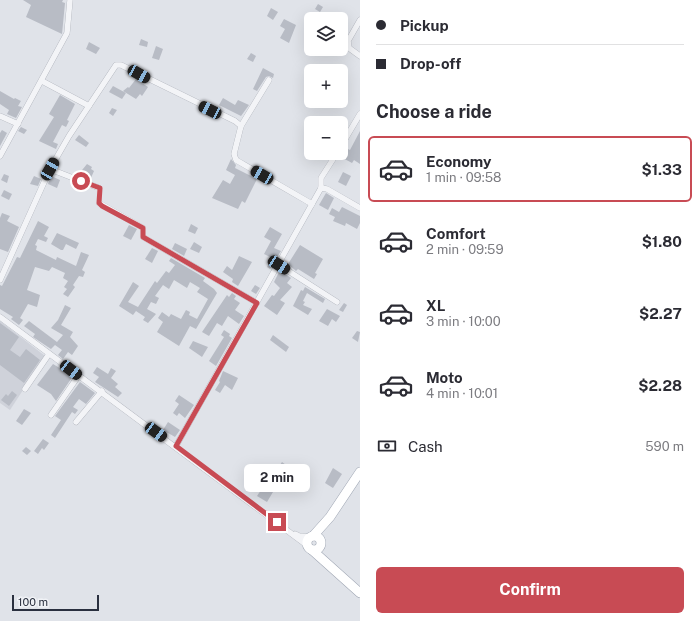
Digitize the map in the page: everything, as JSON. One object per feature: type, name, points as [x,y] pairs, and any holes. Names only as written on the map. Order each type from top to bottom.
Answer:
[{"type":"main road","points":[[310,548],[318,549],[317,539],[360,472]]},
{"type":"main road","points":[[317,539],[330,565]]},
{"type":"main road","points":[[310,548],[360,593]]},
{"type":"street","points":[[0,156],[67,33],[70,0]]},
{"type":"street","points":[[360,20],[348,41],[349,48],[360,56]]},
{"type":"street","points":[[0,280],[50,169],[112,69],[116,65],[121,65],[241,126]]},
{"type":"street","points":[[269,80],[241,126],[234,154],[236,160],[312,204]]},
{"type":"street","points":[[42,81],[89,106]]},
{"type":"street","points":[[348,134],[360,114]]},
{"type":"street","points":[[0,116],[18,124]]},
{"type":"street","points":[[176,446],[321,188],[321,178],[332,160]]},
{"type":"street","points":[[50,169],[100,188],[99,203],[143,228],[143,237],[257,303]]},
{"type":"street","points":[[321,188],[327,189],[360,208]]},
{"type":"street","points":[[279,265],[337,302]]},
{"type":"street","points":[[0,317],[176,446],[310,548]]},
{"type":"street","points":[[25,389],[49,354]]},
{"type":"street","points":[[51,416],[79,375]]},
{"type":"street","points":[[76,422],[102,391]]},
{"type":"street","points":[[289,531],[299,536],[317,539]]},
{"type":"shaded area","points":[[0,321],[45,356],[10,410],[0,403]]},
{"type":"building","points":[[23,0],[63,0],[62,2],[65,3],[62,34],[26,17],[31,5]]},
{"type":"building","points":[[318,4],[323,7],[320,12],[315,9]]},
{"type":"building","points":[[271,8],[278,12],[273,20],[267,16]]},
{"type":"building","points":[[284,19],[296,25],[289,43],[280,38],[285,29],[280,26]]},
{"type":"building","points":[[141,39],[148,42],[147,47],[139,45]]},
{"type":"building","points":[[89,42],[100,48],[96,54],[86,49]]},
{"type":"building","points":[[156,46],[163,49],[159,60],[152,58]]},
{"type":"building","points":[[251,53],[256,56],[253,62],[247,59]]},
{"type":"building","points":[[263,68],[274,74],[273,78],[269,76],[266,77],[257,91],[253,89]]},
{"type":"building","points":[[136,79],[148,87],[142,96],[140,94],[136,99],[123,91],[128,87],[129,88]]},
{"type":"building","points":[[113,86],[126,93],[122,99],[109,92]]},
{"type":"building","points":[[0,91],[14,99],[15,98],[21,101],[18,106],[22,107],[16,118],[7,114],[9,110],[0,104]]},
{"type":"building","points":[[60,95],[75,104],[67,120],[69,121],[66,127],[62,125],[53,142],[58,144],[56,149],[39,141],[54,117],[49,114]]},
{"type":"building","points":[[223,98],[235,105],[238,100],[249,105],[241,116],[219,105]]},
{"type":"building","points":[[112,108],[117,110],[113,116],[109,113]]},
{"type":"building","points":[[21,127],[27,130],[24,134],[18,131]]},
{"type":"building","points":[[2,130],[7,133],[0,146],[0,133]]},
{"type":"building","points":[[360,131],[360,164],[354,160],[352,163],[346,160],[348,160],[348,149],[350,150]]},
{"type":"building","points":[[79,135],[89,143],[86,147],[75,140]]},
{"type":"building","points":[[231,159],[236,165],[235,168],[257,179],[245,203],[242,201],[238,209],[212,198],[223,180],[230,184],[235,175],[226,170]]},
{"type":"building","points":[[87,164],[92,167],[91,169],[94,171],[90,180],[78,175]]},
{"type":"building","points":[[343,172],[351,176],[346,186],[338,182]]},
{"type":"building","points":[[4,174],[9,176],[7,183],[1,180]]},
{"type":"building","points":[[34,176],[41,179],[38,186],[30,184]]},
{"type":"building","points":[[51,176],[60,180],[57,188],[48,184]]},
{"type":"building","points":[[4,190],[12,194],[9,200],[1,196]]},
{"type":"building","points":[[326,193],[334,198],[328,210],[319,205]]},
{"type":"building","points":[[342,207],[360,216],[360,223],[357,229],[346,223],[345,226],[333,221],[335,217],[329,214],[332,208],[339,212]]},
{"type":"building","points":[[2,213],[10,216],[7,221],[19,227],[8,252],[0,249],[0,218]]},
{"type":"building","points":[[38,221],[49,227],[44,236],[48,238],[46,242],[38,239],[35,245],[37,246],[36,250],[56,260],[57,257],[76,266],[81,252],[89,255],[82,270],[85,272],[83,277],[79,276],[73,285],[75,287],[68,297],[63,294],[67,289],[64,287],[68,281],[63,278],[65,273],[52,267],[49,271],[35,267],[27,290],[40,295],[37,307],[28,304],[20,318],[23,320],[19,325],[11,319],[13,317],[0,309],[0,285],[2,286],[17,257],[20,258]]},
{"type":"building","points":[[191,224],[198,228],[195,234],[188,231]]},
{"type":"building","points":[[129,225],[137,229],[131,240],[123,236]]},
{"type":"building","points":[[270,227],[282,234],[274,248],[281,251],[270,269],[267,267],[272,258],[264,254],[271,241],[264,237]]},
{"type":"building","points":[[57,233],[79,243],[76,249],[66,244],[63,250],[61,250],[51,244]]},
{"type":"building","points":[[194,242],[202,247],[199,253],[190,249]]},
{"type":"building","points":[[175,243],[187,249],[184,256],[172,249]]},
{"type":"building","points":[[300,245],[323,259],[315,273],[317,274],[314,279],[298,269],[296,271],[288,264]]},
{"type":"building","points":[[152,248],[158,251],[152,263],[145,259]]},
{"type":"building","points":[[239,256],[252,262],[238,286],[232,282],[233,279],[223,272],[227,266],[232,270]]},
{"type":"building","points":[[171,258],[205,278],[203,281],[217,293],[196,329],[190,326],[179,346],[157,332],[163,322],[158,318],[162,312],[169,317],[171,314],[181,319],[186,310],[190,312],[189,315],[197,319],[208,299],[197,292],[200,288],[190,282],[187,288],[174,280],[169,289],[163,285],[155,296],[159,298],[156,304],[151,302],[147,309],[156,314],[148,323],[143,320],[145,317],[136,311],[133,315],[119,306],[133,282],[139,286],[128,302],[138,307],[155,281],[157,283],[166,271],[169,273],[175,265],[169,261]]},
{"type":"building","points":[[280,270],[291,278],[287,283],[292,287],[280,300],[285,303],[277,315],[264,306],[272,295],[274,296],[280,288],[274,282]]},
{"type":"building","points":[[255,285],[260,288],[256,294],[251,291]]},
{"type":"building","points":[[305,287],[325,299],[323,303],[307,293],[303,301],[305,302],[303,305],[312,309],[308,315],[293,306],[301,290],[303,291]]},
{"type":"building","points":[[232,293],[236,296],[234,299],[240,303],[235,310],[244,316],[239,324],[228,316],[222,326],[217,323],[209,336],[202,332],[227,295],[229,297]]},
{"type":"building","points":[[344,303],[347,305],[343,312],[339,310]]},
{"type":"building","points":[[65,305],[71,308],[61,325],[73,332],[70,337],[78,346],[72,355],[68,352],[63,359],[58,355],[62,350],[55,345],[51,349],[33,337],[35,334],[24,326],[29,321],[57,342],[63,335],[51,328],[58,320]]},
{"type":"building","points":[[327,309],[340,316],[336,322],[332,319],[328,326],[319,321]]},
{"type":"building","points":[[0,323],[19,337],[10,350],[20,357],[26,349],[40,360],[24,383],[0,365]]},
{"type":"building","points":[[224,330],[230,334],[229,336],[232,338],[216,366],[209,361],[224,337],[221,335]]},
{"type":"building","points":[[357,331],[360,332],[358,342],[352,338]]},
{"type":"building","points":[[273,335],[289,347],[286,352],[270,340]]},
{"type":"building","points":[[193,341],[208,347],[202,357],[189,348]]},
{"type":"building","points":[[53,364],[73,376],[56,401],[51,394],[37,385]]},
{"type":"building","points":[[97,367],[108,374],[111,368],[116,371],[111,378],[118,384],[115,387],[122,393],[118,397],[95,382],[99,377],[93,373]]},
{"type":"building","points":[[223,371],[238,378],[232,390],[225,385],[220,393],[215,390],[220,382],[219,381]]},
{"type":"building","points":[[80,382],[95,393],[86,404],[79,399],[73,407],[78,410],[75,414],[72,412],[55,438],[51,435],[61,420],[55,416]]},
{"type":"building","points":[[12,391],[17,395],[9,406],[1,400],[6,394],[8,396]]},
{"type":"building","points":[[179,395],[194,405],[185,418],[179,413],[177,416],[173,413],[179,404],[175,401]]},
{"type":"building","points":[[24,409],[31,413],[22,425],[16,421]]},
{"type":"building","points":[[168,422],[180,430],[175,437],[163,430]]},
{"type":"building","points":[[43,439],[49,443],[44,450],[42,448],[38,454],[34,451]]},
{"type":"building","points":[[26,447],[31,451],[27,455],[22,451]]},
{"type":"building","points":[[282,462],[290,468],[282,477],[275,472]]},
{"type":"building","points":[[333,468],[342,474],[333,488],[325,483]]},
{"type":"building","points":[[267,481],[276,487],[267,502],[257,496]]},
{"type":"route","points":[[81,181],[100,188],[99,203],[143,228],[143,237],[257,303],[176,446],[277,522]]}]
